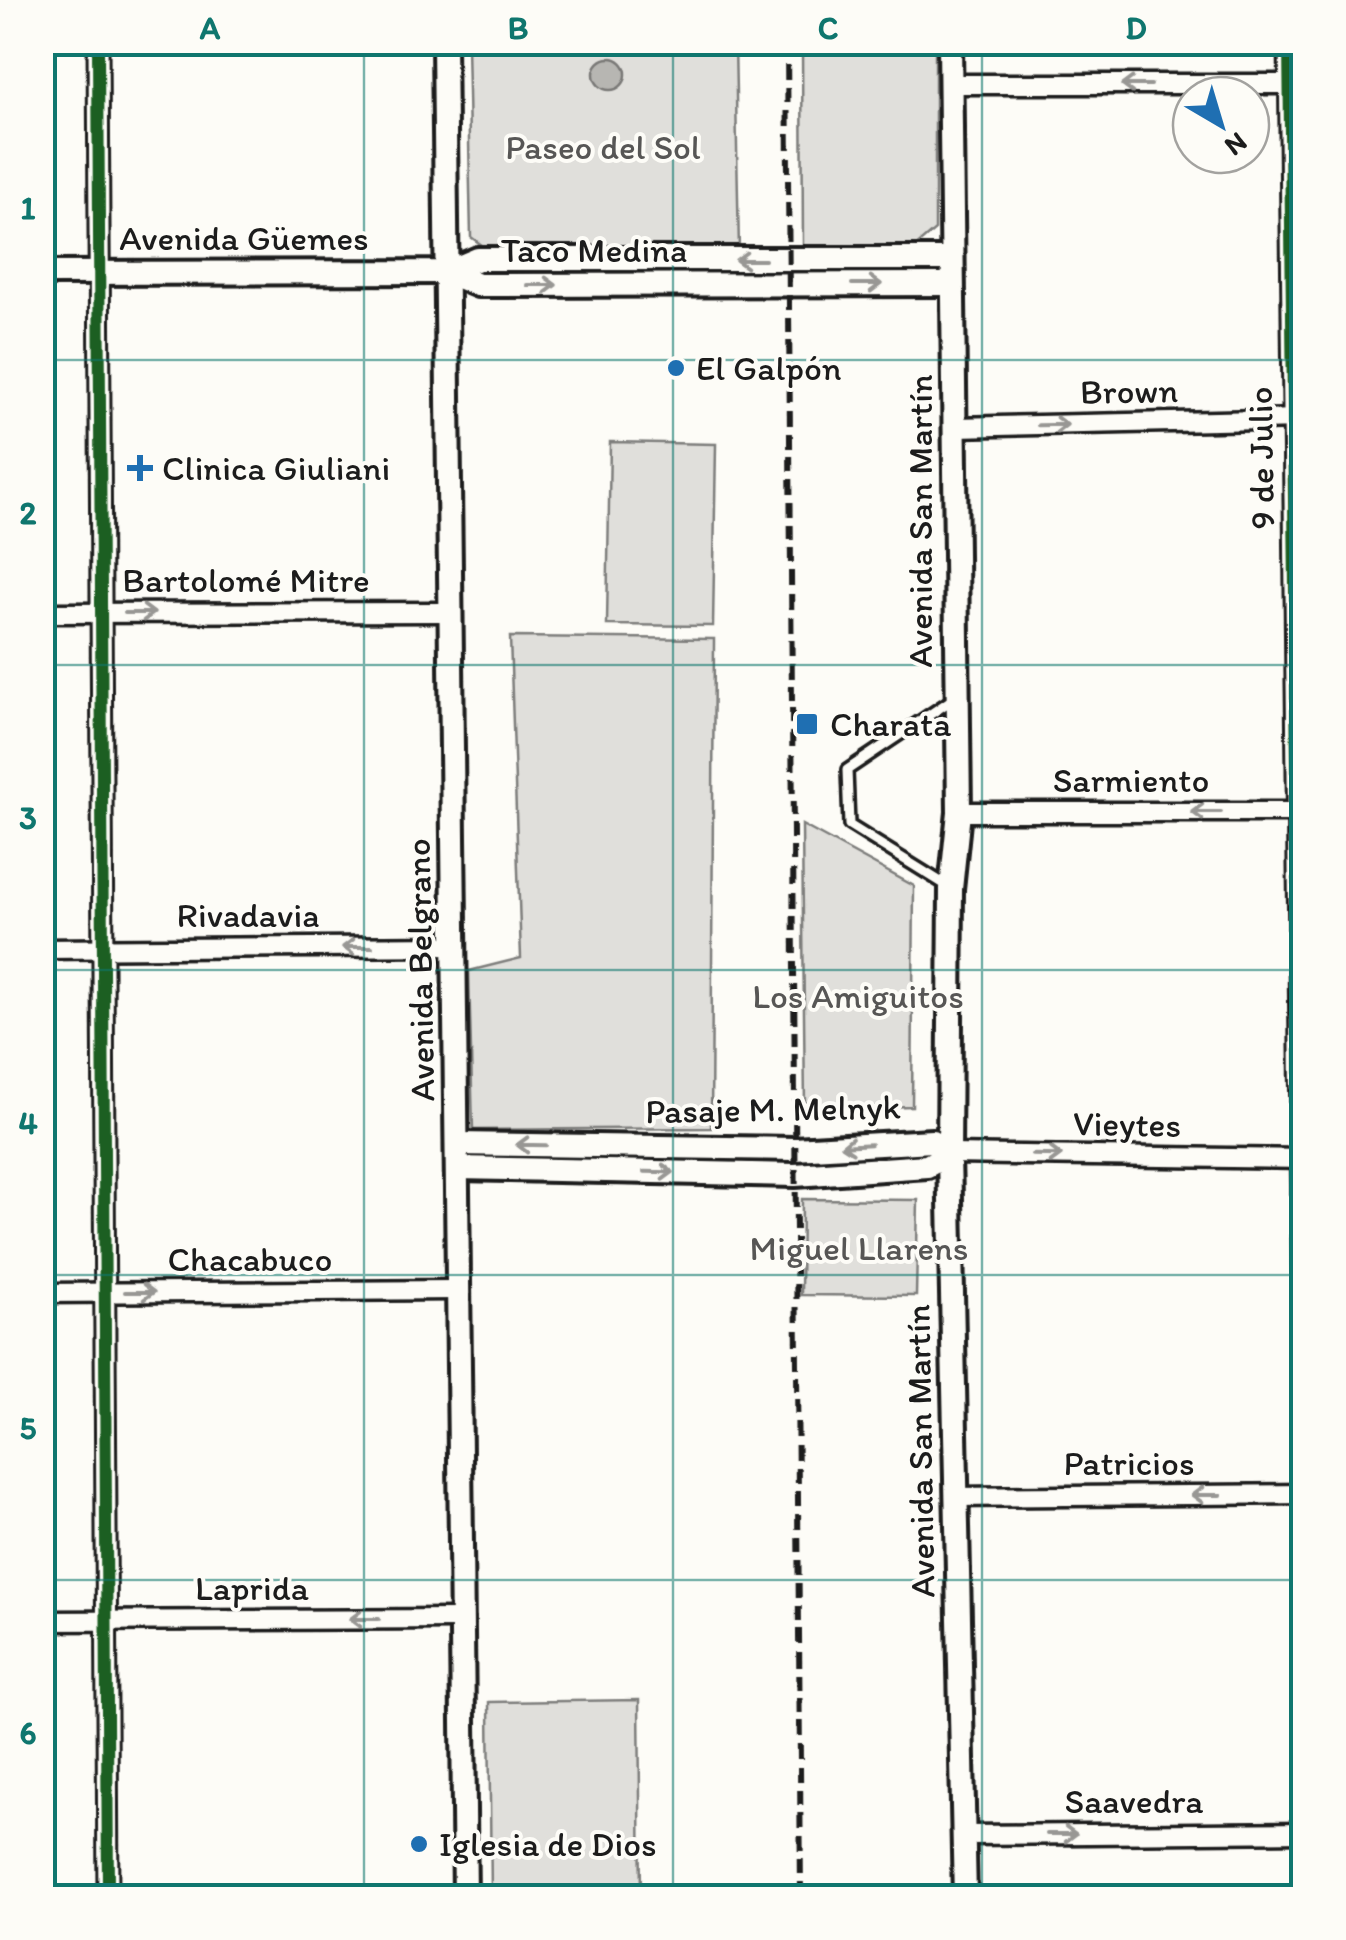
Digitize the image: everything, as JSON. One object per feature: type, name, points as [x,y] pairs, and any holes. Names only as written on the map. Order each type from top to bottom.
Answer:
[{"type":"main road","name":"Avenida Belgrano","points":[[444,42],[465,1898]]},
{"type":"main road","name":"Avenida San Martín","points":[[950,42],[959,812],[951,889],[949,1154],[965,1898]]},
{"type":"main road","name":"Taco Medina","points":[[447,272],[478,260],[952,259]]},
{"type":"main road","name":"Avenida Güemes","points":[[42,273],[447,272]]},
{"type":"main road","name":"Taco Medina","points":[[447,272],[478,285],[952,284]]},
{"type":"main road","name":"Pasaje M. Melnyk","points":[[457,1156],[794,1149],[932,1141],[949,1154]]},
{"type":"street","points":[[98,42],[108,1898]]},
{"type":"street","name":"9 de Julio","points":[[1289,42],[1296,85],[1304,1412]]},
{"type":"street","points":[[951,84],[1296,85]]},
{"type":"street","name":"Brown","points":[[956,427],[1298,419]]},
{"type":"street","name":"Bartolomé Mitre","points":[[42,613],[450,612]]},
{"type":"street","name":"Sarmiento","points":[[959,812],[1300,812]]},
{"type":"street","name":"Rivadavia","points":[[42,949],[454,946]]},
{"type":"street","name":"Vieytes","points":[[949,1154],[1302,1159]]},
{"type":"street","name":"Chacabuco","points":[[42,1292],[458,1290]]},
{"type":"street","name":"Patricios","points":[[955,1497],[1304,1494]]},
{"type":"street","name":"Laprida","points":[[42,1621],[462,1619]]},
{"type":"street","name":"Saavedra","points":[[964,1835],[1304,1832]]},
{"type":"lane","points":[[951,889],[849,825],[848,770],[956,697]]},
{"type":"green space","name":"Paseo del Sol","points":[[467,43],[735,43],[739,252],[490,251],[471,237]]},
{"type":"green space","name":"Paseo del Sol","points":[[802,43],[935,43],[935,230],[914,248],[803,249]]},
{"type":"green space","points":[[610,442],[716,444],[713,626],[607,625]]},
{"type":"green space","points":[[510,637],[714,639],[711,1128],[473,1130],[469,971],[521,958]]},
{"type":"green space","name":"Los Amiguitos","points":[[802,825],[914,886],[912,1106],[805,1109]]},
{"type":"green space","name":"Miguel Llarens","points":[[802,1199],[918,1200],[916,1296],[801,1295]]},
{"type":"green space","points":[[639,1700],[641,1897],[491,1897],[489,1702]]},
{"type":"shaded area","points":[[610,58],[621,63],[626,74],[621,85],[610,90],[599,85],[594,74],[599,63]]},
{"type":"railway","points":[[787,42],[801,1898]]},
{"type":"cycle path","points":[[98,42],[108,1898]]},
{"type":"cycle path","points":[[1289,42],[1304,1412]]},
{"type":"place","name":"El Galpón","points":[[676,368]]},
{"type":"place","name":"Clinica Giuliani","points":[[140,468]]},
{"type":"place","name":"Charata","points":[[807,724]]},
{"type":"place","name":"Iglesia de Dios","points":[[419,1844]]}]
